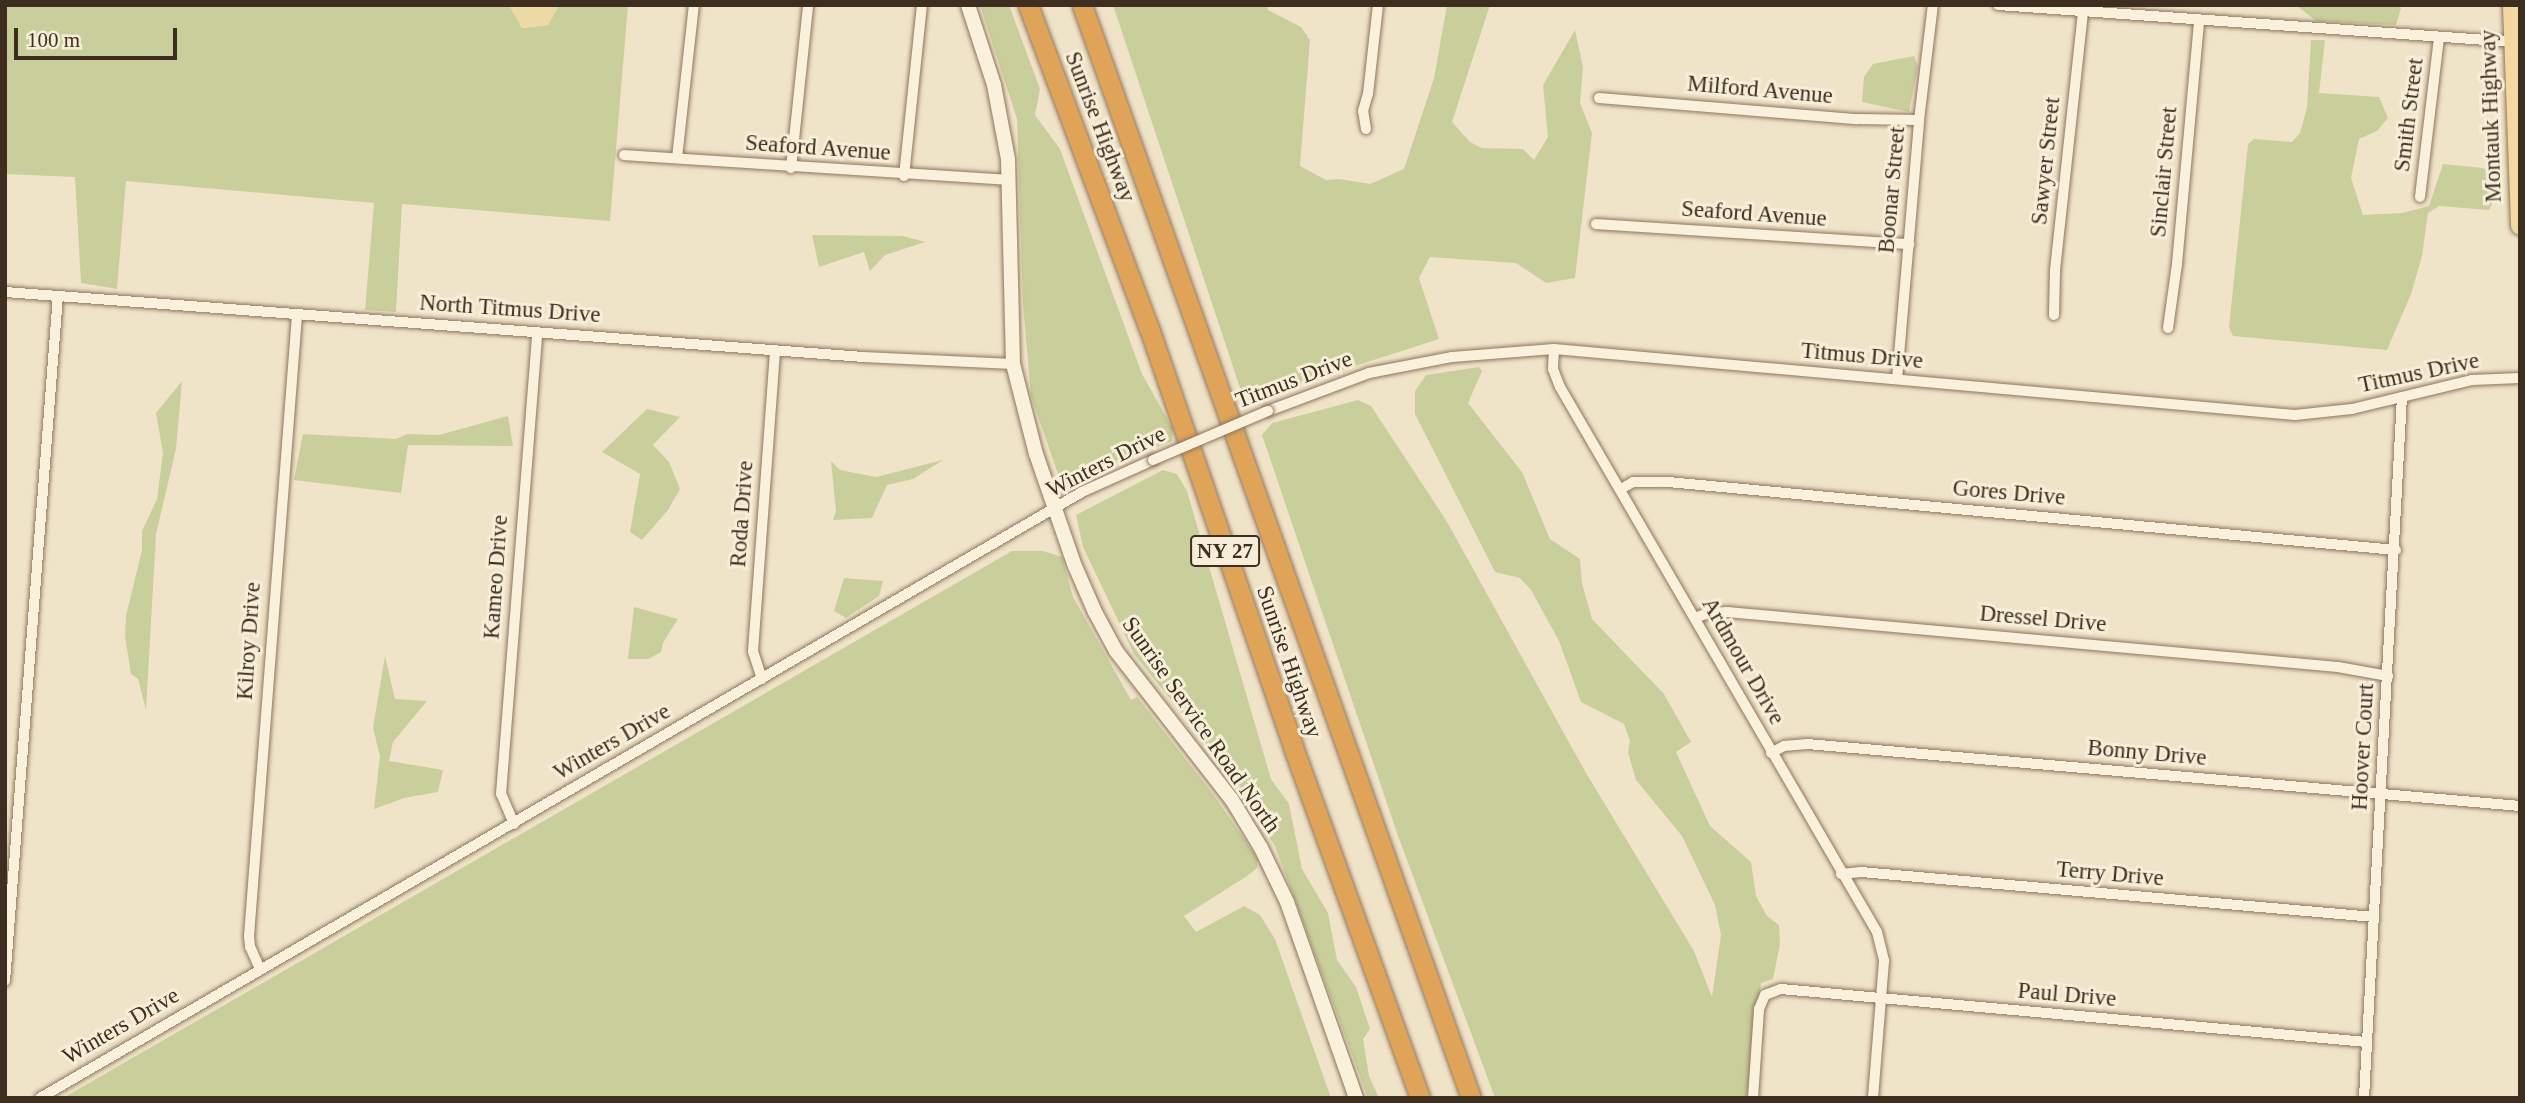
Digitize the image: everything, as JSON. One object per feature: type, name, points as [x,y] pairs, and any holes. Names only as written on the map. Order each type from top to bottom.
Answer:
[{"type":"highway","name":"Sunrise Highway","points":[[1028,5],[1149,328],[1293,747],[1420,1098]]},
{"type":"highway","name":"Sunrise Highway","points":[[1083,5],[1471,1098]]},
{"type":"main road","name":"Montauk Highway","points":[[2512,5],[2520,226]]},
{"type":"street","points":[[677,158],[694,5]]},
{"type":"street","points":[[791,168],[807,5]]},
{"type":"street","points":[[904,176],[922,5]]},
{"type":"street","name":"Sunrise Service Road North","points":[[968,5],[997,96],[1009,180],[1013,364],[1036,454],[1083,586],[1104,631],[1134,676],[1232,800],[1266,857],[1287,902],[1356,1098]]},
{"type":"street","points":[[1366,129],[1363,111],[1368,94],[1378,5]]},
{"type":"street","name":"Boonar Street","points":[[1897,379],[1919,120],[1933,5]]},
{"type":"street","points":[[1998,5],[2514,42]]},
{"type":"street","name":"Sawyer Street","points":[[2054,315],[2055,270],[2083,12]]},
{"type":"street","name":"Sinclair Street","points":[[2168,328],[2177,264],[2199,20]]},
{"type":"street","name":"Smith Street","points":[[2420,197],[2439,38]]},
{"type":"street","name":"Milford Avenue","points":[[1599,98],[1844,118],[1919,120]]},
{"type":"street","name":"Seaford Avenue","points":[[624,155],[904,176],[1009,180]]},
{"type":"street","name":"Seaford Avenue","points":[[1596,224],[1909,244]]},
{"type":"street","name":"North Titmus Drive","points":[[5,292],[775,351],[1013,364]]},
{"type":"street","points":[[5,981],[58,296]]},
{"type":"street","name":"Kilroy Drive","points":[[260,969],[250,947],[249,936],[270,630],[297,315]]},
{"type":"street","name":"Kameo Drive","points":[[514,824],[501,793],[537,332]]},
{"type":"street","name":"Titmus Drive","points":[[1210,436],[1343,382],[1382,371],[1452,357],[1554,349],[2295,415],[2352,409],[2472,380],[2520,379]]},
{"type":"street","name":"Ardmour Drive","points":[[1554,349],[1553,369],[1560,387],[1877,932],[1884,961],[1873,1098]]},
{"type":"street","name":"Roda Drive","points":[[762,679],[753,651],[775,351]]},
{"type":"street","name":"Hoover Court","points":[[2364,1098],[2396,550],[2402,397]]},
{"type":"street","name":"Winters Drive","points":[[40,1098],[1056,510],[1082,492],[1210,436]]},
{"type":"street","name":"Gores Drive","points":[[1620,489],[1633,482],[1668,482],[2396,550]]},
{"type":"street","name":"Dressel Drive","points":[[1695,618],[1708,613],[1727,612],[2338,667],[2388,676]]},
{"type":"street","name":"Bonny Drive","points":[[1771,752],[1784,746],[1807,744],[2520,806]]},
{"type":"street","name":"Terry Drive","points":[[1841,874],[1861,872],[2374,917]]},
{"type":"street","name":"Paul Drive","points":[[1753,1098],[1759,1009],[1765,995],[1781,989],[2367,1042]]},
{"type":"green space","points":[[5,5],[509,5],[522,28],[548,25],[559,5],[628,5],[610,221],[402,204],[396,312],[365,310],[374,203],[126,181],[117,289],[81,283],[75,177],[5,174]]},
{"type":"green space","points":[[980,5],[1009,5],[1040,89],[1035,115],[1060,149],[1142,374],[1173,429],[1172,441],[1073,480],[1058,474],[1031,396],[1023,305],[1017,119]]},
{"type":"green space","points":[[1113,5],[1268,5],[1268,10],[1301,27],[1310,40],[1300,166],[1326,180],[1339,179],[1370,184],[1404,169],[1434,78],[1447,5],[1490,5],[1452,122],[1470,142],[1482,148],[1523,149],[1534,160],[1548,137],[1543,85],[1575,30],[1583,67],[1580,103],[1592,133],[1575,278],[1546,283],[1516,263],[1430,257],[1419,278],[1439,339],[1255,398],[1241,391]]},
{"type":"green space","points":[[2296,5],[2399,5],[2401,8],[2396,25],[2316,21]]},
{"type":"green space","points":[[2311,40],[2325,40],[2319,93],[2379,97],[2388,118],[2377,131],[2359,139],[2351,178],[2363,215],[2402,213],[2429,206],[2443,164],[2483,168],[2493,174],[2496,196],[2489,210],[2439,206],[2428,213],[2422,256],[2411,294],[2387,350],[2233,336],[2229,327],[2248,144],[2254,139],[2292,142],[2300,133],[2307,107]]},
{"type":"green space","points":[[1914,56],[1918,67],[1909,112],[1862,102],[1864,77],[1873,64]]},
{"type":"green space","points":[[812,235],[903,236],[925,242],[885,255],[870,271],[864,252],[819,267]]},
{"type":"green space","points":[[1479,367],[1482,371],[1468,403],[1522,472],[1550,539],[1580,559],[1582,583],[1592,619],[1664,694],[1691,742],[1676,752],[1710,826],[1751,862],[1756,896],[1767,916],[1779,925],[1780,944],[1773,979],[1761,983],[1747,1098],[1495,1098],[1397,833],[1262,435],[1272,423],[1358,400],[1371,406],[1446,520],[1586,773],[1694,951],[1712,997],[1721,935],[1715,905],[1682,836],[1636,780],[1628,752],[1630,741],[1624,724],[1581,702],[1559,641],[1531,590],[1520,578],[1495,572],[1415,414],[1415,391],[1426,375]]},
{"type":"green space","points":[[182,381],[176,449],[156,534],[146,710],[138,679],[131,674],[125,636],[126,616],[142,550],[142,531],[157,499],[163,453],[156,413]]},
{"type":"green space","points":[[647,409],[680,417],[653,445],[669,462],[680,489],[668,510],[642,540],[630,532],[640,474],[602,452]]},
{"type":"green space","points":[[508,416],[513,446],[408,445],[401,493],[294,480],[303,434],[396,439],[407,434],[439,435]]},
{"type":"green space","points":[[943,460],[913,479],[887,485],[872,518],[833,520],[836,511],[831,461],[840,470],[876,477]]},
{"type":"green space","points":[[1163,470],[1177,474],[1187,491],[1271,779],[1289,804],[1302,869],[1328,913],[1337,960],[1356,987],[1370,1029],[1363,1039],[1369,1076],[1379,1098],[1368,1098],[1275,846],[1210,748],[1134,654],[1083,547],[1076,515]]},
{"type":"green space","points":[[1012,551],[1043,551],[1062,557],[1073,597],[1131,700],[1137,697],[1215,797],[1257,858],[1257,868],[1247,876],[1184,916],[1196,932],[1244,906],[1260,915],[1275,939],[1331,1098],[63,1098]]},
{"type":"green space","points":[[844,578],[883,581],[879,596],[846,618],[834,611]]},
{"type":"green space","points":[[634,607],[678,619],[663,643],[661,652],[648,659],[628,659]]},
{"type":"green space","points":[[385,656],[395,699],[427,701],[393,742],[389,761],[443,770],[438,792],[404,798],[374,809],[380,756],[373,728]]},
{"type":"sand","points":[[509,5],[559,5],[548,25],[522,28]]}]
